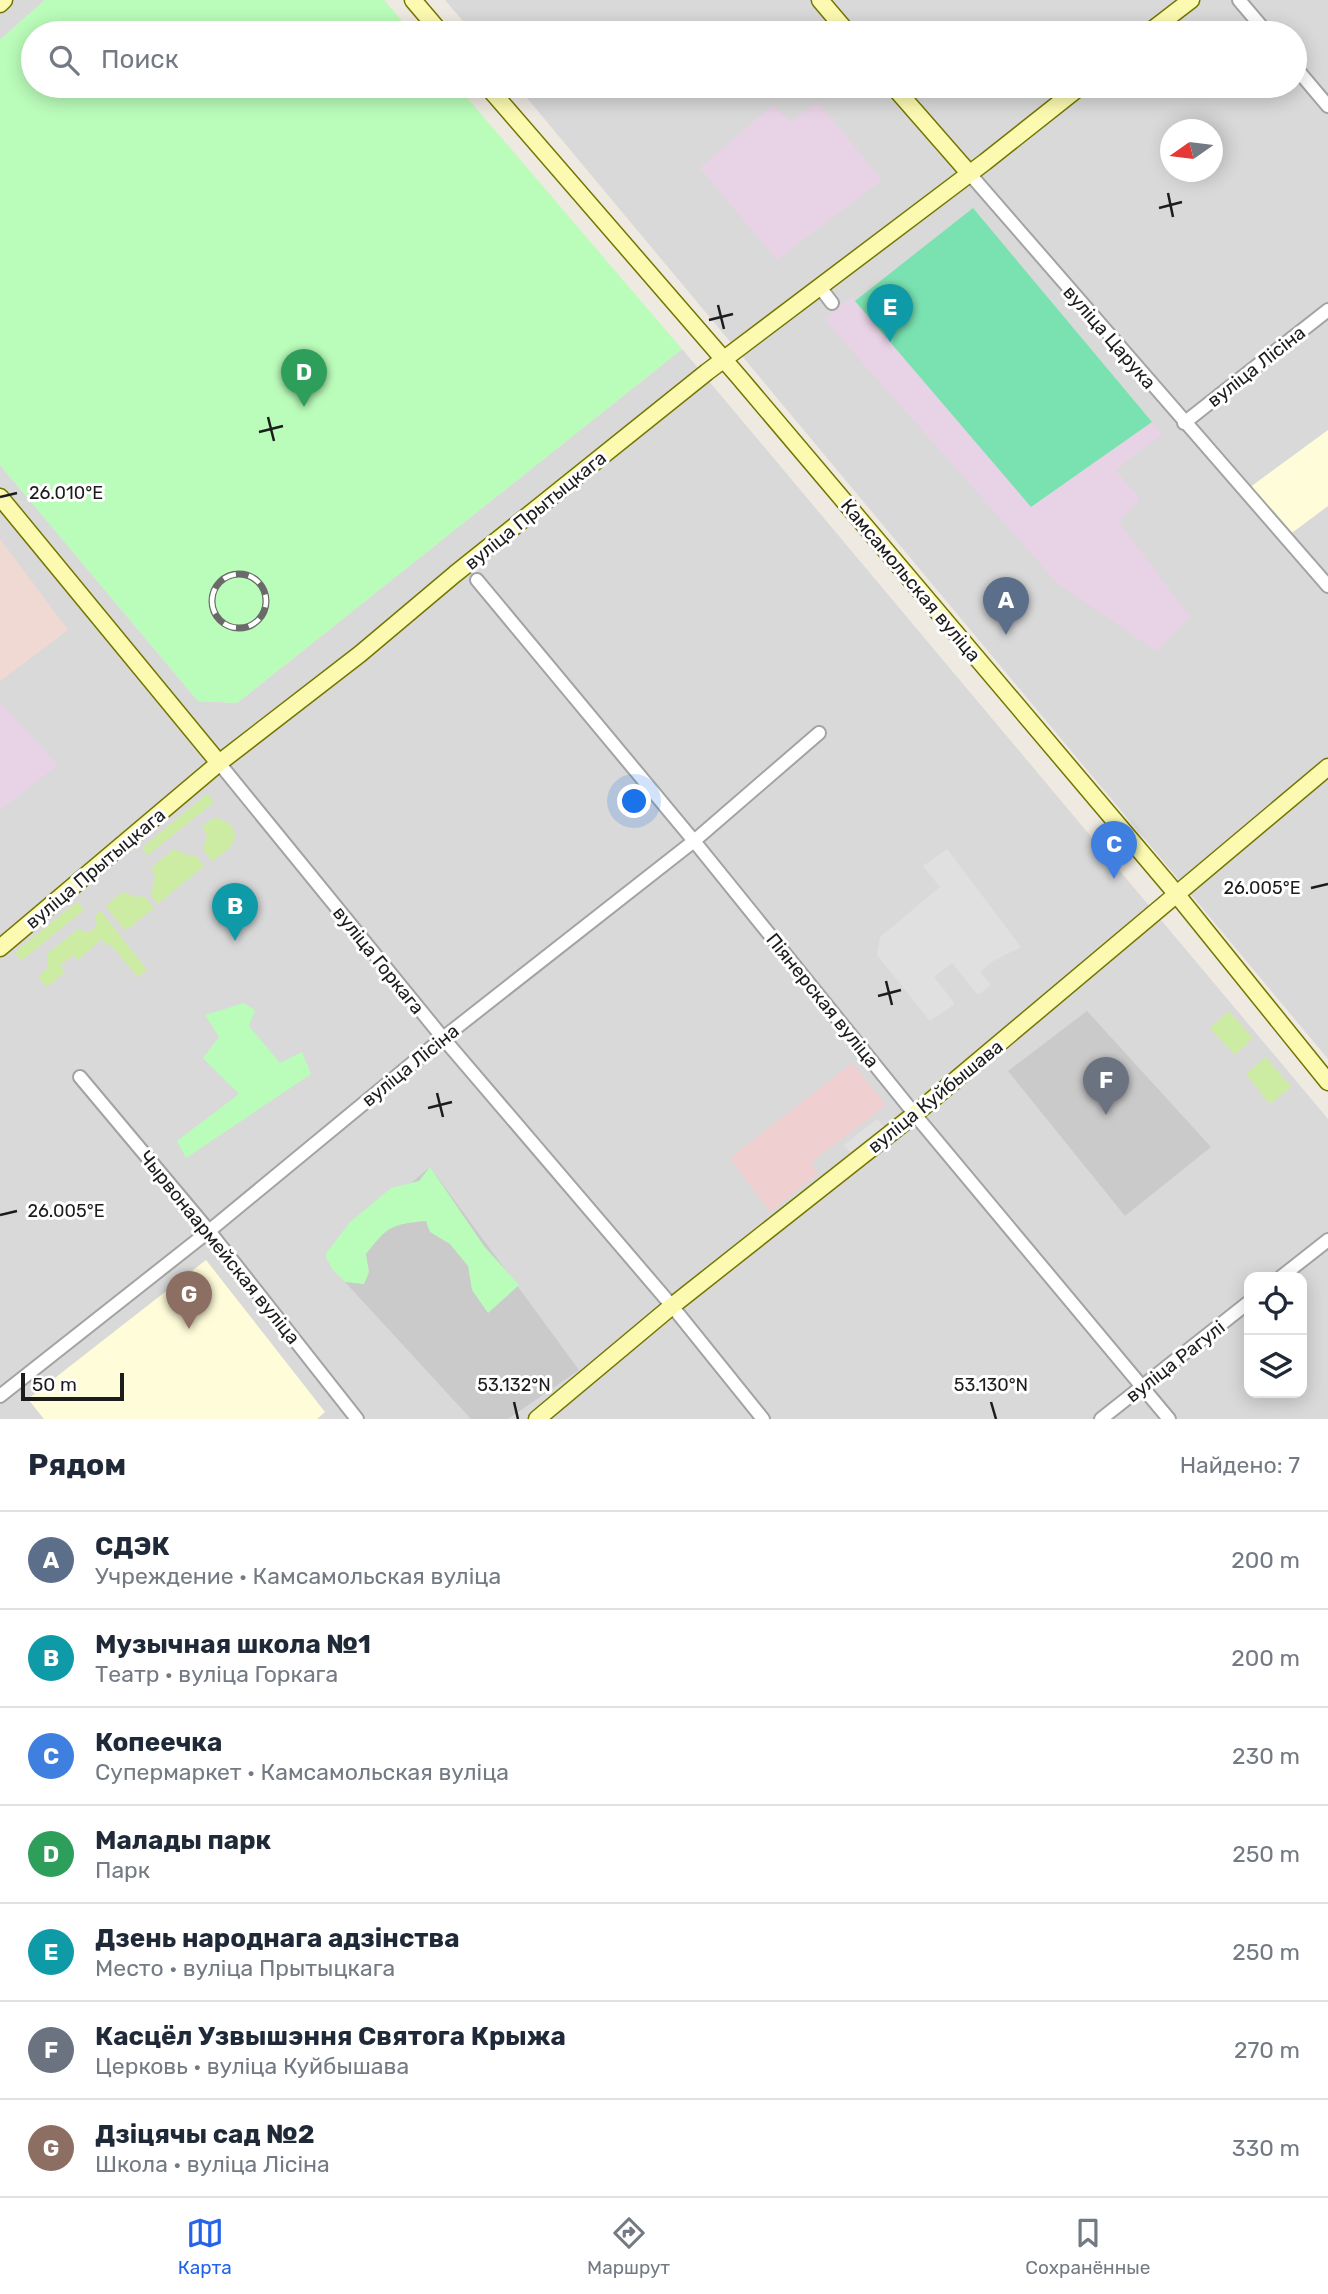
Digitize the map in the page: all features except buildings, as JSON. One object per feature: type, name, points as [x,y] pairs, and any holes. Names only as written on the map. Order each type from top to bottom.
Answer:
[{"type":"main road","points":[[0,4],[4,0]]},
{"type":"main road","points":[[413,0],[431,21]]},
{"type":"main road","points":[[820,0],[838,21]]},
{"type":"main road","points":[[1164,21],[1191,0]]},
{"type":"main road","name":"Камсамольская вуліца","points":[[497,98],[724,359],[1176,895],[1328,1082]]},
{"type":"main road","name":"вуліца Царука","points":[[904,98],[969,173]]},
{"type":"main road","name":"вуліца Прытыцкага","points":[[0,948],[219,763],[360,654],[724,359],[1066,98]]},
{"type":"main road","name":"вуліца Горкага","points":[[0,497],[219,763]]},
{"type":"main road","name":"вуліца Куйбышава","points":[[537,1419],[672,1306],[915,1114],[1328,767]]},
{"type":"street","points":[[1239,0],[1257,21]]},
{"type":"street","points":[[1307,81],[1328,106]]},
{"type":"street","name":"вуліца Царука","points":[[969,173],[1328,586]]},
{"type":"street","points":[[819,286],[832,303]]},
{"type":"street","name":"вуліца Лісіна","points":[[1184,423],[1328,310]]},
{"type":"street","name":"Піянерская вуліца","points":[[477,580],[1169,1419]]},
{"type":"street","name":"вуліца Лісіна","points":[[0,1396],[209,1231],[443,1038],[694,841],[818,733]]},
{"type":"street","name":"вуліца Горкага","points":[[219,763],[443,1038],[672,1306],[764,1419]]},
{"type":"street","name":"Чырвонаармейская вуліца","points":[[80,1077],[209,1231],[358,1419]]},
{"type":"street","points":[[1287,1272],[1328,1240]]},
{"type":"street","name":"вуліца Рагулі","points":[[1101,1419],[1244,1306]]},
{"type":"shaded area","points":[[0,0],[45,0],[21,21],[0,40]]},
{"type":"shaded area","points":[[445,0],[1328,0],[1328,1059],[527,98],[1307,98],[1307,21],[463,21]]},
{"type":"shaded area","points":[[818,102],[882,180],[777,260],[700,168],[773,105],[790,122]]},
{"type":"shaded area","points":[[851,297],[1031,506],[1152,422],[1162,434],[1115,470],[1140,498],[1119,522],[1190,617],[1156,651],[1058,584],[825,320]]},
{"type":"shaded area","points":[[682,349],[1328,1119],[1328,1419],[0,1419],[0,465],[198,701],[237,703]]},
{"type":"shaded area","points":[[1328,430],[1328,506],[1285,538],[1249,488]]},
{"type":"shaded area","points":[[0,539],[68,630],[0,681]]},
{"type":"shaded area","points":[[0,702],[58,765],[0,810]]},
{"type":"shaded area","points":[[947,849],[1021,947],[993,961],[980,972],[991,985],[978,995],[952,963],[934,977],[955,1004],[930,1021],[877,955],[880,937],[940,887],[923,866]]},
{"type":"shaded area","points":[[1087,1011],[1211,1147],[1125,1216],[1008,1071]]},
{"type":"shaded area","points":[[852,1063],[886,1105],[811,1162],[818,1174],[770,1212],[730,1158]]},
{"type":"shaded area","points":[[877,1119],[885,1128],[852,1154],[844,1145]]},
{"type":"shaded area","points":[[430,1167],[579,1370],[508,1419],[471,1419],[345,1282],[325,1255]]},
{"type":"shaded area","points":[[206,1260],[325,1412],[317,1419],[44,1419],[28,1399]]},
{"type":"green space","points":[[45,0],[384,0],[402,21],[21,21]]},
{"type":"green space","points":[[21,21],[21,98],[467,98],[682,349],[237,703],[198,701],[0,465],[0,40]]},
{"type":"green space","points":[[973,208],[1152,422],[1031,507],[855,301]]},
{"type":"green space","points":[[207,794],[214,802],[148,855],[142,848]]},
{"type":"green space","points":[[214,818],[232,827],[235,836],[231,846],[212,861],[203,849],[207,835],[202,826]]},
{"type":"green space","points":[[174,849],[187,855],[195,855],[204,866],[158,904],[151,895],[155,876],[151,868]]},
{"type":"green space","points":[[122,892],[136,897],[144,896],[154,908],[125,931],[106,906]]},
{"type":"green space","points":[[77,902],[84,910],[21,961],[15,952]]},
{"type":"green space","points":[[101,911],[147,970],[138,977],[110,944],[107,946],[102,939],[78,960],[73,955],[60,966],[65,972],[47,987],[38,977],[47,968],[47,954],[78,929],[92,931],[97,924],[95,915]]},
{"type":"green space","points":[[244,1003],[255,1010],[249,1026],[280,1063],[302,1052],[311,1074],[186,1158],[177,1141],[239,1094],[203,1058],[219,1037],[205,1015]]},
{"type":"green space","points":[[1229,1011],[1253,1038],[1235,1055],[1210,1028]]},
{"type":"green space","points":[[1266,1057],[1291,1087],[1270,1104],[1246,1074]]},
{"type":"green space","points":[[430,1167],[484,1246],[519,1285],[488,1313],[472,1290],[468,1266],[450,1244],[430,1232],[426,1221],[391,1228],[379,1238],[366,1254],[369,1272],[364,1284],[345,1282],[332,1269],[325,1255],[350,1222],[391,1188],[419,1181]]},
{"type":"railway","points":[[239,574],[258,582],[266,601],[258,620],[239,628],[220,620],[212,601],[220,582],[239,574]]},
{"type":"place","name":"Дзень народнага адзінства","points":[[890,342]]},
{"type":"place","name":"Малады парк","points":[[304,407]]},
{"type":"place","name":"СДЭК","points":[[1006,635]]},
{"type":"place","name":"Копеечка","points":[[1114,879]]},
{"type":"place","name":"Музычная школа №1","points":[[235,941]]},
{"type":"place","name":"Касцёл Узвышэння Святога Крыжа","points":[[1106,1115]]},
{"type":"place","name":"Дзіцячы сад №2","points":[[189,1329]]}]
